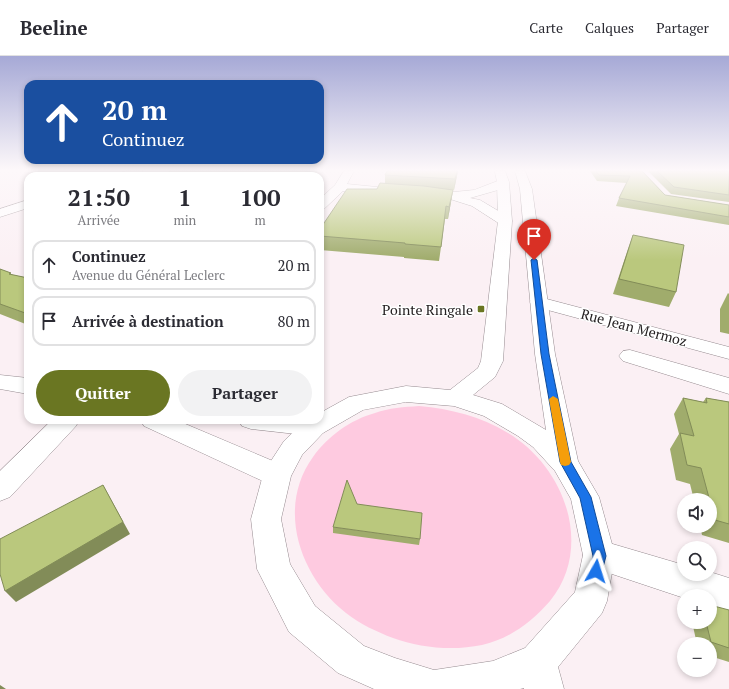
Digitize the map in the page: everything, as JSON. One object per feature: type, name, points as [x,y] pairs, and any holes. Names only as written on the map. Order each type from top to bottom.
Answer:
[{"type":"main road","points":[[466,201],[476,203],[505,221]]},
{"type":"main road","points":[[455,398],[488,372],[492,361],[505,221],[503,201]]},
{"type":"main road","points":[[527,201],[545,354],[565,462]]},
{"type":"main road","points":[[0,213],[24,208]]},
{"type":"main road","name":"Rue Jean Mermoz","points":[[539,302],[729,353]]},
{"type":"main road","points":[[630,356],[729,386]]},
{"type":"main road","points":[[0,382],[24,385]]},
{"type":"main road","points":[[324,421],[357,403],[406,394],[455,398],[493,410],[527,429],[542,440],[565,462],[586,497],[599,556],[590,601],[541,676],[437,689]]},
{"type":"main road","points":[[0,490],[63,424]]},
{"type":"main road","points":[[162,424],[277,475]]},
{"type":"main road","points":[[287,424],[314,427]]},
{"type":"main road","points":[[319,424],[314,427],[293,448],[277,475],[266,519],[274,569],[302,619],[351,660],[395,678],[432,689]]},
{"type":"main road","points":[[599,556],[729,595]]},
{"type":"shaded area","points":[[419,406],[465,414],[487,422],[508,433],[528,448],[545,466],[558,487],[567,510],[571,533],[570,557],[563,580],[550,601],[536,616],[519,629],[501,639],[482,645],[460,648],[437,648],[414,644],[393,638],[357,621],[330,598],[316,581],[298,541],[295,519],[296,498],[302,477],[319,449],[348,424],[366,416],[386,410]]},
{"type":"building","points":[[339,201],[451,201],[449,207],[446,206],[441,247],[324,236],[324,223]]},
{"type":"building","points":[[634,201],[700,201],[729,205],[729,217]]},
{"type":"building","points":[[633,235],[684,245],[676,292],[619,279]]},
{"type":"building","points":[[0,269],[11,273],[9,274],[24,277],[24,313],[0,304]]},
{"type":"building","points":[[683,398],[707,403],[706,398],[729,402],[729,524],[717,521],[717,493],[708,493],[701,468],[687,465],[680,433],[694,436]]},
{"type":"building","points":[[347,480],[357,504],[422,513],[420,539],[333,527]]},
{"type":"building","points":[[103,485],[123,522],[5,591],[0,574],[0,539]]},
{"type":"building","points":[[717,607],[729,610],[729,648],[717,644],[717,637],[710,637],[708,629],[717,629]]},
{"type":"slow traffic","points":[[553,399],[565,462]]},
{"type":"place","name":"Pointe Ringale","points":[[481,309]]},
{"type":"route","points":[[534,260],[545,354],[565,462],[586,497],[599,556],[596,571]]}]
